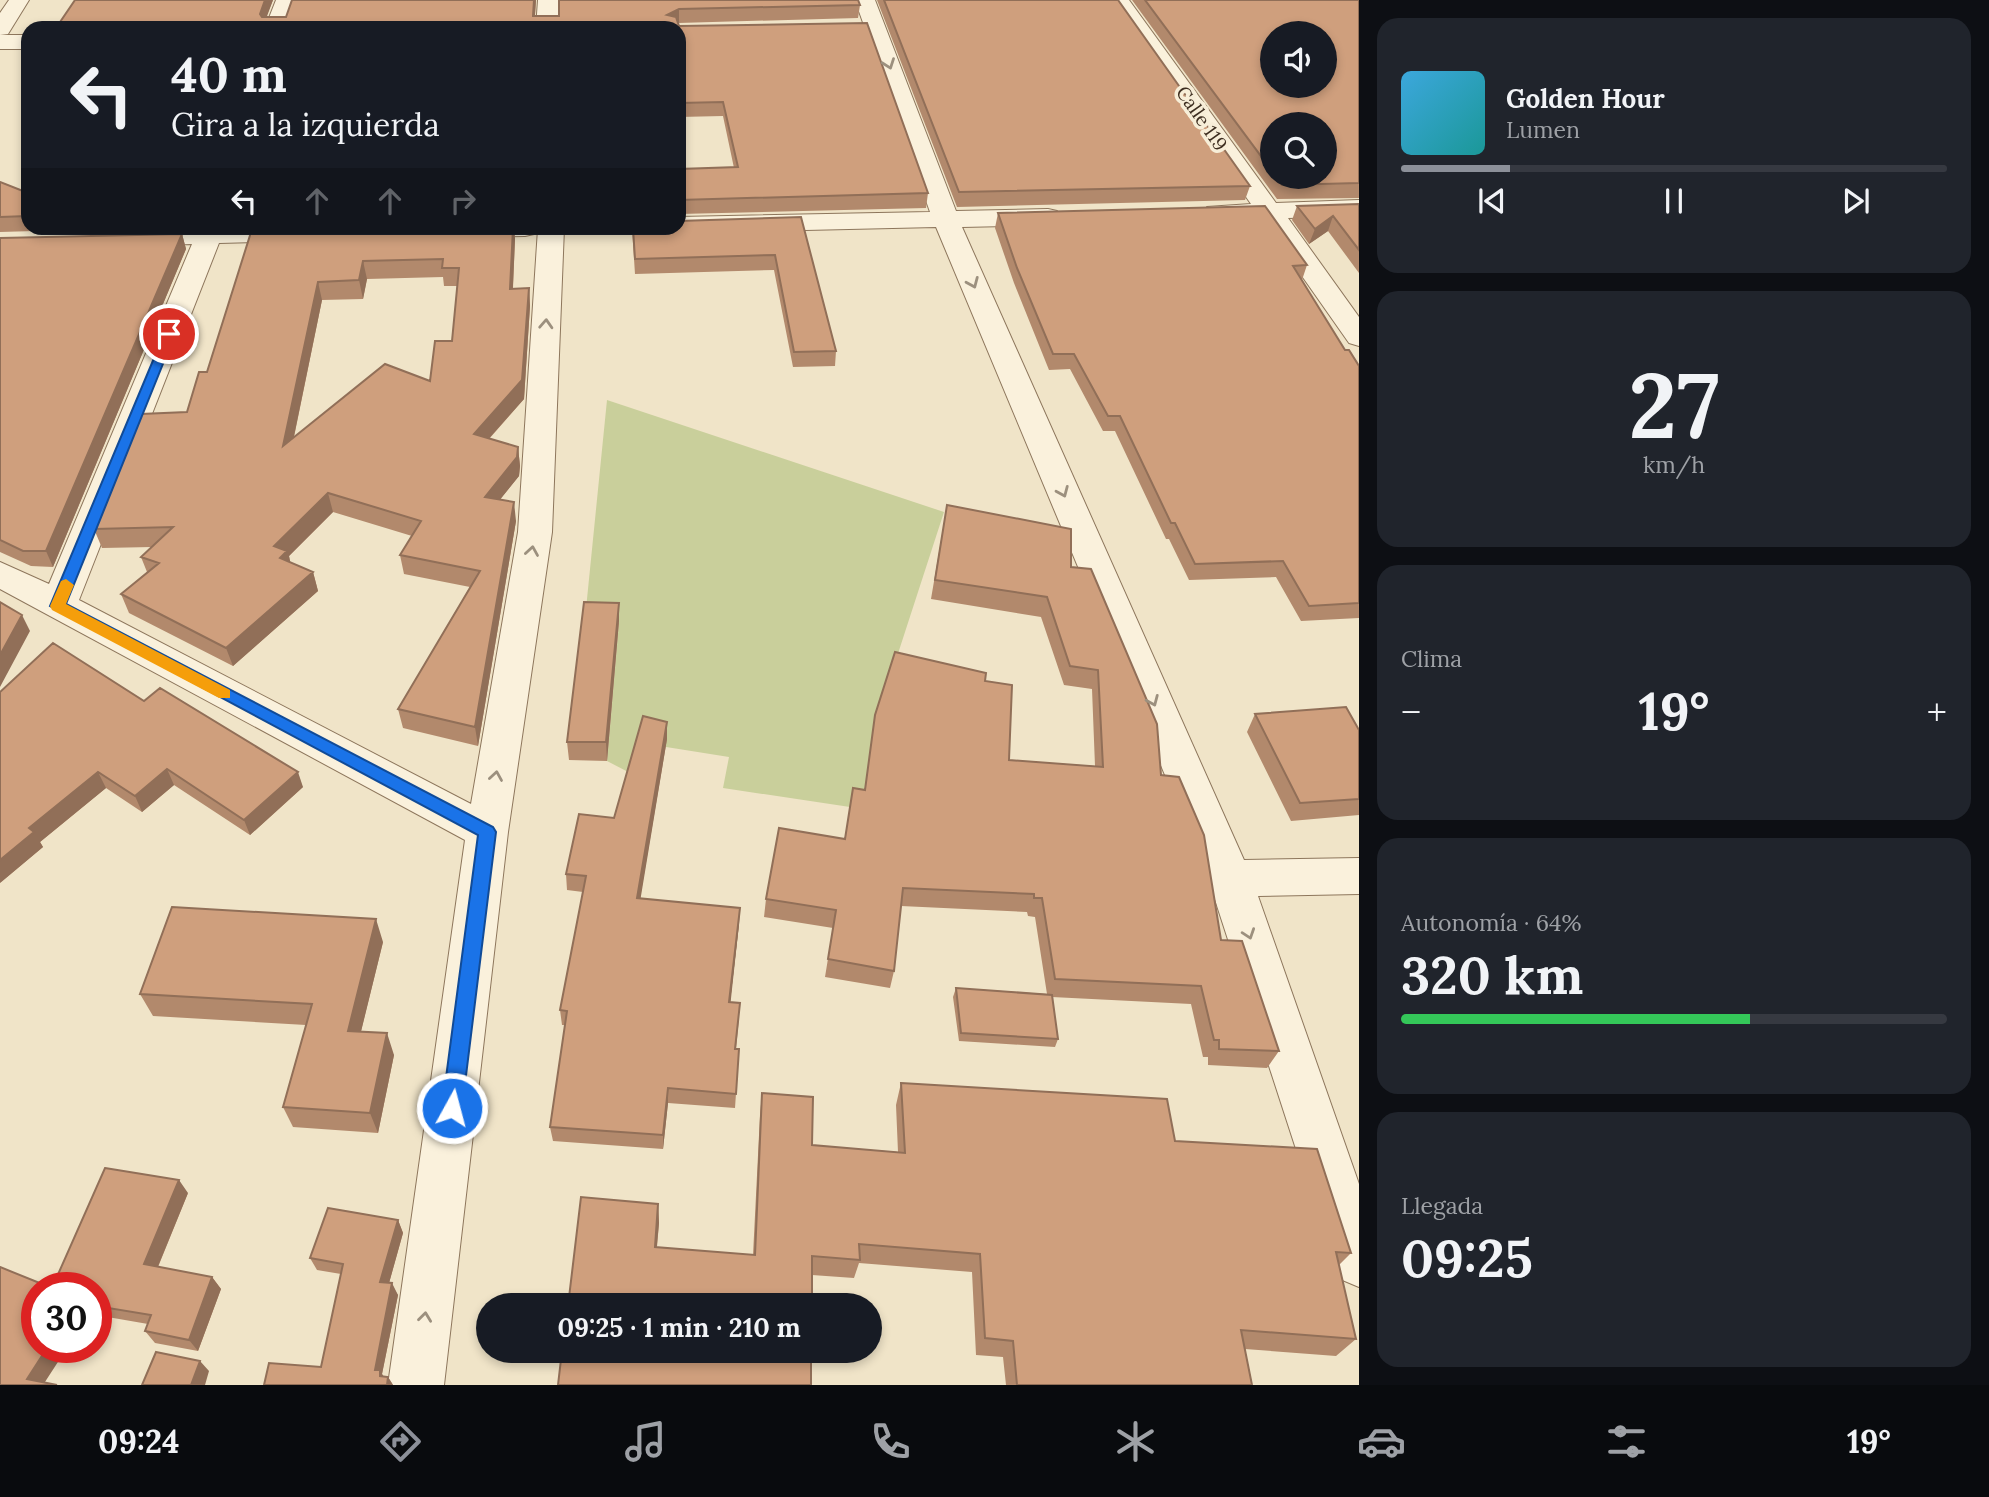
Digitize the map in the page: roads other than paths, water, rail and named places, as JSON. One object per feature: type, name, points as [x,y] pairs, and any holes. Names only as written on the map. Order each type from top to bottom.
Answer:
[{"type":"street","points":[[0,29],[19,0]]},
{"type":"street","points":[[278,21],[286,0]]},
{"type":"street","points":[[547,21],[548,0]]},
{"type":"street","points":[[864,0],[946,220],[1230,878],[1359,1259]]},
{"type":"street","name":"Calle 119","points":[[1118,0],[1359,337]]},
{"type":"street","points":[[849,28],[875,27]]},
{"type":"street","points":[[0,42],[21,42]]},
{"type":"street","points":[[1184,214],[1359,208]]},
{"type":"street","points":[[686,225],[1072,217]]},
{"type":"street","points":[[112,239],[162,235]]},
{"type":"street","points":[[58,606],[209,235]]},
{"type":"street","points":[[416,1385],[487,832],[535,532],[551,235]]},
{"type":"street","points":[[0,574],[487,832]]},
{"type":"street","points":[[1230,878],[1359,876]]}]
